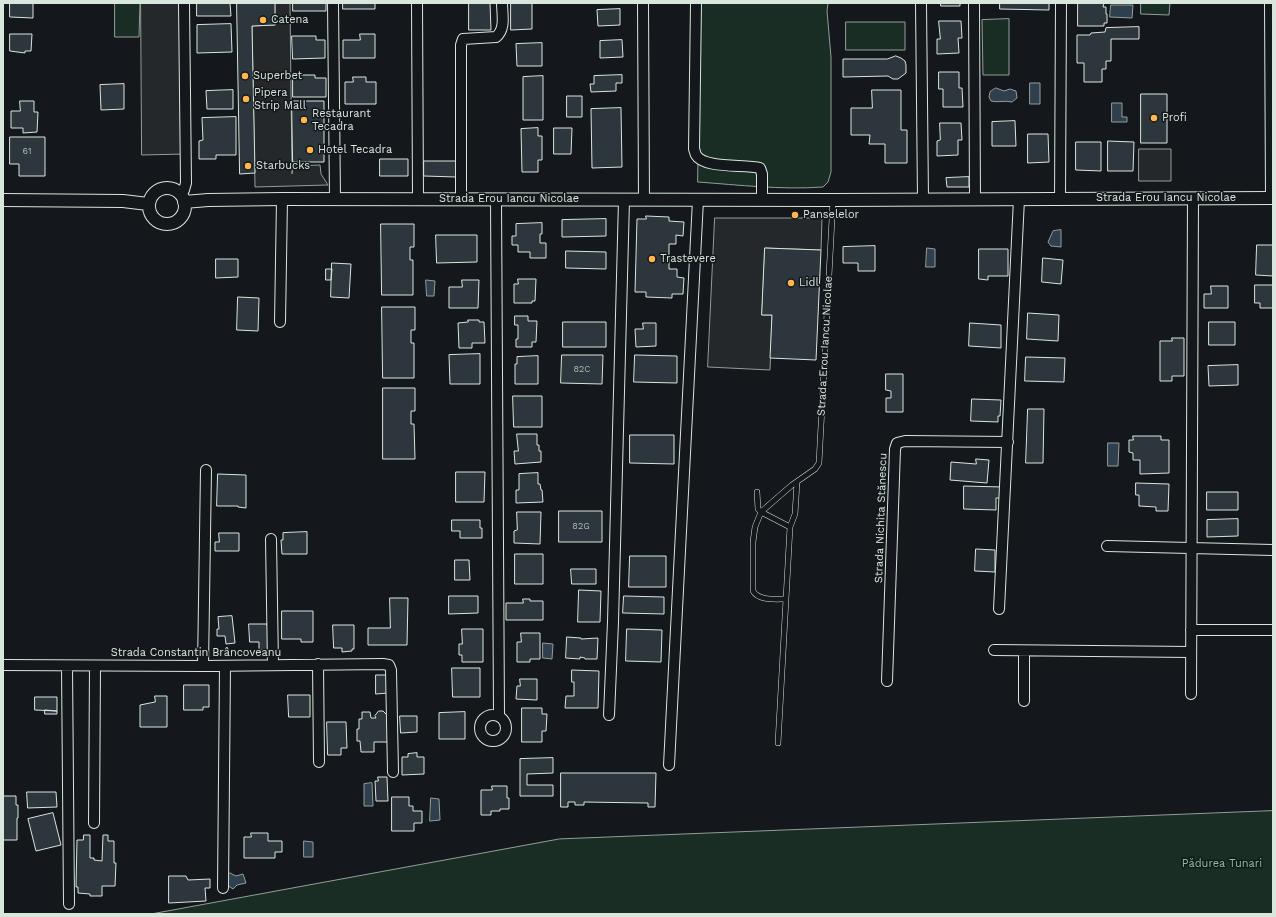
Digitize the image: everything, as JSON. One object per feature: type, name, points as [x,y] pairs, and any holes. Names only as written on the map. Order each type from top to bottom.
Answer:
[{"type":"street","points":[[182,198],[170,188],[158,190],[153,193],[148,204],[149,210],[156,220],[167,224],[179,219],[184,208],[182,198],[186,183],[184,3]]},
{"type":"street","points":[[333,3],[335,199]]},
{"type":"street","points":[[417,3],[418,199]]},
{"type":"street","points":[[460,199],[461,45],[463,39],[496,37],[500,34],[502,29],[502,3]]},
{"type":"street","points":[[643,3],[644,200]]},
{"type":"street","points":[[696,3],[694,149],[696,155],[702,160],[714,164],[760,168],[762,174],[762,200]]},
{"type":"street","points":[[921,3],[923,199]]},
{"type":"street","points":[[974,3],[975,199]]},
{"type":"street","points":[[1060,199],[1061,3]]},
{"type":"street","name":"Strada Erou Iancu Nicolae","points":[[182,198],[496,200],[1272,198],[1270,3]]},
{"type":"street","points":[[1191,694],[1192,198]]},
{"type":"street","points":[[280,322],[282,199]]},
{"type":"street","points":[[1000,609],[1019,199]]},
{"type":"street","points":[[3,200],[123,201],[148,204]]},
{"type":"street","points":[[496,200],[499,716]]},
{"type":"street","points":[[609,715],[613,622],[624,200]]},
{"type":"street","points":[[669,766],[698,200]]},
{"type":"street","name":"Strada Nichita Stănescu","points":[[887,681],[895,450],[897,443],[905,441],[1008,442]]},
{"type":"street","points":[[203,666],[206,470]]},
{"type":"street","points":[[271,539],[273,665]]},
{"type":"street","points":[[1107,546],[1273,550]]},
{"type":"street","points":[[1191,630],[1273,630]]},
{"type":"street","points":[[994,650],[1191,652]]},
{"type":"street","points":[[1024,651],[1024,701]]},
{"type":"street","points":[[318,664],[319,762]]},
{"type":"street","name":"Strada Constantin Brâncoveanu","points":[[3,665],[389,665],[391,670],[393,772]]},
{"type":"street","points":[[67,666],[69,904]]},
{"type":"street","points":[[94,823],[95,666]]},
{"type":"street","points":[[223,888],[225,666]]},
{"type":"lane","name":"Strada Erou Iancu Nicolae","points":[[786,599],[762,598],[755,595],[753,591],[753,542],[755,527],[761,512],[792,484],[818,467],[833,200]]},
{"type":"lane","points":[[778,743],[790,527],[795,514],[797,482]]},
{"type":"lane","points":[[757,492],[758,509],[790,527]]},
{"type":"green space","points":[[115,3],[140,3],[139,37],[115,37]]},
{"type":"green space","points":[[701,3],[828,3],[827,11],[831,57],[831,172],[828,182],[823,187],[776,188],[698,182]]},
{"type":"green space","points":[[1141,3],[1170,3],[1169,15],[1141,14]]},
{"type":"green space","points":[[1009,19],[1009,75],[983,75],[982,20]]},
{"type":"green space","points":[[846,22],[905,22],[905,50],[846,50]]},
{"type":"green space","name":"Pădurea Tunari","points":[[1273,811],[1273,914],[151,914],[559,839]]},
{"type":"shaded area","points":[[141,3],[184,3],[185,154],[142,155]]},
{"type":"shaded area","points":[[275,3],[290,3],[292,174],[293,166],[320,165],[321,174],[328,185],[255,187],[252,26],[275,25]]},
{"type":"shaded area","points":[[1139,149],[1171,149],[1171,181],[1139,181]]},
{"type":"shaded area","points":[[715,218],[822,218],[821,250],[765,248],[762,315],[772,315],[770,370],[708,367]]},
{"type":"water","points":[[1111,5],[1133,5],[1132,18],[1110,17]]},
{"type":"water","points":[[1030,83],[1040,83],[1040,104],[1030,104]]},
{"type":"water","points":[[996,88],[1004,91],[1010,89],[1016,91],[1017,98],[1012,102],[991,101],[989,97],[990,92]]},
{"type":"water","points":[[1112,103],[1122,103],[1122,117],[1127,117],[1127,122],[1112,122]]},
{"type":"water","points":[[1061,230],[1061,247],[1051,246],[1048,242],[1053,231]]},
{"type":"water","points":[[927,248],[935,249],[935,267],[926,267]]},
{"type":"water","points":[[426,280],[435,281],[434,296],[427,296]]},
{"type":"water","points":[[1108,443],[1119,443],[1118,466],[1108,466]]},
{"type":"water","points":[[543,643],[553,644],[552,659],[543,658]]},
{"type":"water","points":[[372,783],[373,806],[364,806],[364,784]]},
{"type":"water","points":[[431,798],[439,799],[440,820],[430,821]]},
{"type":"water","points":[[304,841],[313,842],[313,857],[304,857]]},
{"type":"water","points":[[230,873],[236,876],[243,874],[246,883],[237,885],[233,889],[227,885],[226,877]]},
{"type":"building","points":[[10,3],[33,3],[33,18],[10,17]]},
{"type":"building","points":[[197,3],[230,3],[231,16],[197,16]]},
{"type":"building","name":"Pipera Strip Mall","points":[[237,3],[275,3],[275,25],[252,26],[255,173],[240,174]]},
{"type":"building","points":[[293,3],[326,3],[326,11],[293,11]]},
{"type":"building","points":[[343,3],[375,3],[375,9],[343,9]]},
{"type":"building","points":[[469,3],[490,3],[491,30],[469,30]]},
{"type":"building","points":[[511,3],[532,3],[532,29],[511,30]]},
{"type":"building","points":[[941,3],[960,3],[960,6],[941,6]]},
{"type":"building","points":[[1000,3],[1049,3],[1049,10],[1000,9]]},
{"type":"building","points":[[1078,3],[1104,3],[1103,7],[1106,7],[1107,23],[1104,23],[1104,26],[1078,26]]},
{"type":"building","points":[[620,9],[620,25],[598,26],[597,10]]},
{"type":"building","points":[[939,21],[961,21],[962,38],[958,38],[959,53],[937,54],[937,39],[940,39]]},
{"type":"building","points":[[231,24],[232,52],[197,53],[197,25]]},
{"type":"building","points":[[1139,27],[1139,39],[1111,39],[1111,61],[1106,61],[1106,69],[1102,69],[1102,82],[1084,82],[1084,63],[1077,63],[1077,35],[1090,35],[1091,33],[1105,32],[1106,28]]},
{"type":"building","points":[[10,34],[32,34],[31,51],[25,51],[25,53],[10,51]]},
{"type":"building","points":[[360,34],[375,34],[375,58],[343,58],[343,40],[360,40]]},
{"type":"building","points":[[292,36],[316,36],[316,40],[325,40],[325,58],[293,59]]},
{"type":"building","points":[[622,40],[623,57],[600,58],[600,41]]},
{"type":"building","points":[[542,43],[542,66],[517,66],[516,44]]},
{"type":"building","points":[[896,56],[905,61],[906,65],[906,73],[898,79],[893,79],[888,76],[843,77],[843,59],[887,59]]},
{"type":"building","points":[[939,72],[959,72],[959,88],[962,88],[963,107],[943,107],[943,89],[939,89]]},
{"type":"building","points":[[293,75],[315,75],[315,78],[326,78],[326,97],[293,97]]},
{"type":"building","points":[[622,75],[622,83],[616,83],[616,91],[591,92],[590,84],[594,84],[594,76]]},
{"type":"building","points":[[543,76],[543,120],[523,120],[523,77]]},
{"type":"building","points":[[353,77],[366,77],[366,82],[376,82],[376,104],[345,104],[345,82],[353,82]]},
{"type":"building","points":[[124,84],[124,109],[101,110],[100,85]]},
{"type":"building","points":[[233,90],[233,109],[207,109],[206,91]]},
{"type":"building","points":[[872,90],[901,90],[901,130],[907,130],[907,163],[885,163],[885,144],[869,144],[870,135],[851,135],[851,108],[872,108]]},
{"type":"building","name":"Profi","points":[[1141,94],[1167,94],[1167,143],[1141,143]]},
{"type":"building","points":[[567,96],[582,96],[582,117],[567,117]]},
{"type":"building","points":[[20,101],[34,101],[34,112],[38,112],[37,132],[23,133],[23,128],[11,128],[11,111],[20,111]]},
{"type":"building","points":[[292,101],[324,101],[324,162],[293,162]]},
{"type":"building","points":[[621,108],[622,167],[592,168],[591,109]]},
{"type":"building","points":[[236,117],[236,155],[216,155],[216,159],[199,159],[199,141],[203,140],[202,118]]},
{"type":"building","points":[[1015,121],[1016,146],[992,146],[992,122]]},
{"type":"building","points":[[940,123],[961,123],[962,140],[958,140],[958,155],[937,156],[937,141],[940,140]]},
{"type":"building","points":[[538,128],[538,136],[542,136],[542,160],[538,160],[538,172],[522,172],[521,129]]},
{"type":"building","points":[[554,128],[572,128],[571,154],[554,154]]},
{"type":"building","points":[[1028,134],[1048,134],[1049,162],[1028,163]]},
{"type":"building","points":[[10,137],[45,137],[45,176],[19,176],[19,164],[10,164]]},
{"type":"building","points":[[1108,141],[1134,142],[1133,171],[1108,171]]},
{"type":"building","points":[[1076,142],[1101,142],[1101,171],[1076,170]]},
{"type":"building","points":[[380,159],[408,159],[408,176],[380,176]]},
{"type":"building","points":[[424,161],[456,161],[456,177],[424,176]]},
{"type":"building","points":[[969,177],[969,187],[947,187],[946,178]]},
{"type":"building","name":"Trastevere","points":[[646,216],[669,217],[669,221],[684,222],[683,236],[676,235],[676,244],[669,244],[669,269],[677,269],[677,277],[684,278],[683,294],[672,294],[672,298],[646,297],[646,292],[635,292],[637,219],[646,219]]},
{"type":"building","points":[[606,219],[606,236],[562,237],[562,220]]},
{"type":"building","points":[[542,223],[540,243],[546,243],[546,258],[530,258],[530,252],[518,252],[518,245],[512,245],[512,236],[516,236],[516,224]]},
{"type":"building","points":[[381,224],[414,224],[414,247],[410,247],[410,260],[413,260],[413,295],[382,295]]},
{"type":"building","points":[[436,235],[477,235],[477,262],[437,263]]},
{"type":"building","points":[[1257,245],[1273,245],[1273,276],[1256,275]]},
{"type":"building","points":[[875,246],[875,271],[858,271],[858,263],[843,263],[843,247]]},
{"type":"building","name":"Lidl","points":[[765,248],[821,250],[816,360],[770,358],[772,315],[762,315]]},
{"type":"building","points":[[979,249],[1008,249],[1008,276],[988,276],[988,280],[979,279]]},
{"type":"building","points":[[566,251],[606,252],[606,269],[566,268]]},
{"type":"building","points":[[1043,258],[1063,260],[1061,284],[1042,282]]},
{"type":"building","points":[[216,259],[238,259],[238,277],[216,278]]},
{"type":"building","points":[[332,263],[351,264],[349,298],[331,297]]},
{"type":"building","points":[[326,269],[332,269],[331,280],[326,280]]},
{"type":"building","points":[[518,279],[536,279],[535,301],[532,301],[532,303],[514,303],[514,284],[518,284]]},
{"type":"building","points":[[462,280],[479,280],[478,308],[449,308],[449,287],[462,287]]},
{"type":"building","points":[[1255,285],[1273,285],[1273,308],[1260,308],[1260,303],[1255,303]]},
{"type":"building","points":[[1211,286],[1228,286],[1228,308],[1204,308],[1204,294],[1211,294]]},
{"type":"building","points":[[238,297],[259,298],[258,331],[237,330]]},
{"type":"building","points":[[382,307],[415,307],[415,330],[411,330],[411,343],[414,343],[414,378],[383,378]]},
{"type":"building","points":[[1028,313],[1059,315],[1058,341],[1027,339]]},
{"type":"building","points":[[515,316],[528,316],[528,321],[537,321],[536,342],[532,342],[532,347],[516,347],[516,339],[518,339],[518,325],[515,325]]},
{"type":"building","points":[[468,320],[479,320],[479,322],[484,322],[485,343],[472,343],[472,348],[459,348],[458,323],[468,322]]},
{"type":"building","points":[[563,322],[606,322],[606,347],[563,347]]},
{"type":"building","points":[[1209,322],[1235,322],[1235,345],[1209,345]]},
{"type":"building","points":[[643,323],[656,323],[656,346],[636,347],[635,329],[643,329]]},
{"type":"building","points":[[970,323],[1001,325],[1001,348],[969,346]]},
{"type":"building","points":[[1172,338],[1184,338],[1184,376],[1172,376],[1172,381],[1160,381],[1160,341],[1172,341]]},
{"type":"building","points":[[480,354],[480,384],[450,384],[449,355]]},
{"type":"building","points":[[562,355],[603,355],[602,384],[561,383]]},
{"type":"building","points":[[635,355],[677,356],[677,383],[634,382]]},
{"type":"building","points":[[538,356],[538,384],[515,384],[515,364],[517,364],[517,357]]},
{"type":"building","points":[[1026,357],[1065,358],[1064,382],[1025,381]]},
{"type":"building","points":[[1238,365],[1238,385],[1209,386],[1208,366]]},
{"type":"building","points":[[886,374],[903,374],[903,412],[886,412],[886,398],[891,398],[891,391],[886,390]]},
{"type":"building","points":[[383,388],[415,388],[415,411],[411,411],[411,424],[414,424],[415,459],[383,459]]},
{"type":"building","points":[[513,396],[542,396],[542,427],[514,427]]},
{"type":"building","points":[[972,399],[1001,400],[998,422],[971,421]]},
{"type":"building","points":[[1028,409],[1044,409],[1043,463],[1026,463]]},
{"type":"building","points":[[517,434],[537,434],[537,445],[539,445],[539,451],[541,451],[541,462],[515,464],[514,451],[518,451]]},
{"type":"building","points":[[630,435],[674,435],[674,464],[630,463]]},
{"type":"building","points":[[1133,436],[1161,436],[1161,440],[1169,440],[1169,473],[1140,474],[1140,460],[1133,460],[1133,453],[1129,452],[1129,440],[1133,440]]},
{"type":"building","points":[[976,459],[989,460],[987,483],[950,480],[951,462],[976,464]]},
{"type":"building","points":[[456,472],[485,472],[484,502],[456,502]]},
{"type":"building","points":[[538,473],[538,484],[540,484],[542,490],[543,502],[516,503],[516,490],[519,490],[519,474]]},
{"type":"building","points":[[218,474],[246,475],[246,508],[238,506],[217,506]]},
{"type":"building","points":[[1136,483],[1169,484],[1168,511],[1156,511],[1156,507],[1139,506],[1139,495],[1136,495]]},
{"type":"building","points":[[964,486],[1003,487],[1002,498],[996,498],[996,510],[964,509]]},
{"type":"building","points":[[1207,492],[1238,492],[1238,510],[1207,510]]},
{"type":"building","points":[[559,511],[602,511],[602,542],[559,542]]},
{"type":"building","points":[[517,512],[541,512],[540,544],[514,543],[514,531],[517,530]]},
{"type":"building","points":[[1238,519],[1238,536],[1207,537],[1207,520]]},
{"type":"building","points":[[452,520],[480,520],[482,538],[460,538],[460,531],[452,531]]},
{"type":"building","points":[[307,532],[307,554],[282,554],[281,540],[283,540],[283,533]]},
{"type":"building","points":[[219,533],[239,533],[239,551],[215,551],[215,542],[219,542]]},
{"type":"building","points":[[976,549],[995,550],[995,572],[975,571]]},
{"type":"building","points":[[515,554],[543,554],[543,584],[515,584]]},
{"type":"building","points":[[630,556],[666,556],[666,587],[629,587]]},
{"type":"building","points":[[455,560],[469,560],[470,580],[455,580]]},
{"type":"building","points":[[571,569],[596,569],[596,584],[572,584]]},
{"type":"building","points":[[579,590],[601,591],[600,622],[578,622]]},
{"type":"building","points":[[449,596],[478,596],[478,613],[449,614]]},
{"type":"building","points":[[624,596],[664,597],[664,614],[623,613]]},
{"type":"building","points":[[390,598],[408,598],[407,645],[368,645],[368,628],[390,628]]},
{"type":"building","points":[[523,599],[530,599],[530,601],[543,601],[543,620],[506,620],[506,603],[523,603]]},
{"type":"building","points":[[282,611],[313,611],[313,642],[301,642],[301,639],[282,639]]},
{"type":"building","points":[[232,616],[235,643],[226,644],[225,636],[217,636],[217,629],[219,629],[218,617]]},
{"type":"building","points":[[249,624],[267,624],[267,626],[269,626],[269,650],[259,650],[259,642],[250,642]]},
{"type":"building","points":[[333,625],[354,625],[354,649],[352,649],[352,651],[342,652],[342,648],[334,648]]},
{"type":"building","points":[[462,629],[483,629],[483,662],[462,662],[462,655],[459,655],[459,644],[462,644]]},
{"type":"building","points":[[627,629],[662,630],[661,662],[626,661]]},
{"type":"building","points":[[521,633],[540,633],[540,659],[530,659],[530,662],[517,662],[517,642],[521,642]]},
{"type":"building","points":[[567,637],[581,639],[598,638],[597,659],[585,659],[580,657],[580,659],[566,658]]},
{"type":"building","points":[[452,668],[480,668],[480,697],[453,697]]},
{"type":"building","points":[[572,670],[599,671],[598,708],[565,708],[566,696],[574,696]]},
{"type":"building","points":[[376,675],[388,675],[388,693],[376,694]]},
{"type":"building","points":[[520,679],[537,679],[537,700],[516,699],[517,686],[520,686]]},
{"type":"building","points":[[184,685],[209,685],[209,707],[203,707],[203,710],[184,710]]},
{"type":"building","points":[[288,695],[310,695],[310,717],[289,717]]},
{"type":"building","points":[[155,696],[167,696],[167,727],[140,727],[140,705],[155,702]]},
{"type":"building","points":[[35,697],[57,697],[57,711],[35,710]]},
{"type":"building","points":[[522,708],[542,708],[542,714],[547,714],[546,731],[542,731],[542,742],[522,742]]},
{"type":"building","points":[[45,710],[57,711],[57,714],[45,714]]},
{"type":"building","points":[[379,711],[383,711],[387,715],[388,742],[374,742],[374,752],[361,752],[360,741],[357,741],[357,729],[359,729],[359,719],[362,719],[362,712],[370,712],[371,718],[376,718],[375,716]]},
{"type":"building","points":[[465,712],[465,739],[439,739],[439,713]]},
{"type":"building","points":[[400,716],[417,716],[417,732],[401,733]]},
{"type":"building","points":[[327,722],[346,722],[347,748],[341,748],[341,755],[328,755]]},
{"type":"building","points":[[417,753],[417,757],[424,757],[424,774],[402,775],[402,757],[408,757],[408,754]]},
{"type":"building","points":[[553,758],[553,773],[527,774],[527,785],[553,785],[553,796],[520,796],[520,759]]},
{"type":"building","points":[[561,773],[656,773],[655,807],[648,807],[648,803],[584,802],[584,805],[575,805],[575,802],[568,802],[568,807],[561,807]]},
{"type":"building","points":[[378,777],[387,777],[388,801],[376,801],[375,781],[378,781]]},
{"type":"building","points":[[492,786],[507,786],[509,809],[491,811],[491,815],[481,815],[481,790],[492,790]]},
{"type":"building","points":[[27,792],[56,792],[57,807],[28,808]]},
{"type":"building","points":[[3,796],[16,796],[16,805],[18,805],[17,840],[3,840]]},
{"type":"building","points":[[392,797],[409,797],[409,806],[413,806],[413,811],[422,811],[422,823],[414,823],[414,831],[392,831]]},
{"type":"building","points":[[53,813],[61,845],[36,851],[28,819]]},
{"type":"building","points":[[251,833],[268,833],[268,841],[282,841],[282,852],[275,852],[275,858],[244,858],[244,837],[251,837]]},
{"type":"building","points":[[84,835],[90,835],[90,858],[94,858],[94,860],[102,861],[103,835],[108,835],[108,841],[114,841],[114,863],[116,863],[115,886],[102,886],[102,896],[90,896],[90,894],[78,893],[78,887],[76,887],[77,840],[83,840]]},
{"type":"building","points":[[169,876],[186,876],[188,880],[210,879],[210,888],[205,888],[206,901],[169,903]]},
{"type":"place","name":"Catena","points":[[263,20]]},
{"type":"place","name":"Superbet","points":[[245,76]]},
{"type":"place","name":"Pipera Strip Mall","points":[[246,99]]},
{"type":"place","name":"Profi","points":[[1154,118]]},
{"type":"place","name":"Restaurant Tecadra","points":[[304,120]]},
{"type":"place","name":"Hotel Tecadra","points":[[310,150]]},
{"type":"place","name":"Starbucks","points":[[248,166]]},
{"type":"place","name":"Panselelor","points":[[795,215]]},
{"type":"place","name":"Trastevere","points":[[652,259]]},
{"type":"place","name":"Lidl","points":[[791,283]]}]
